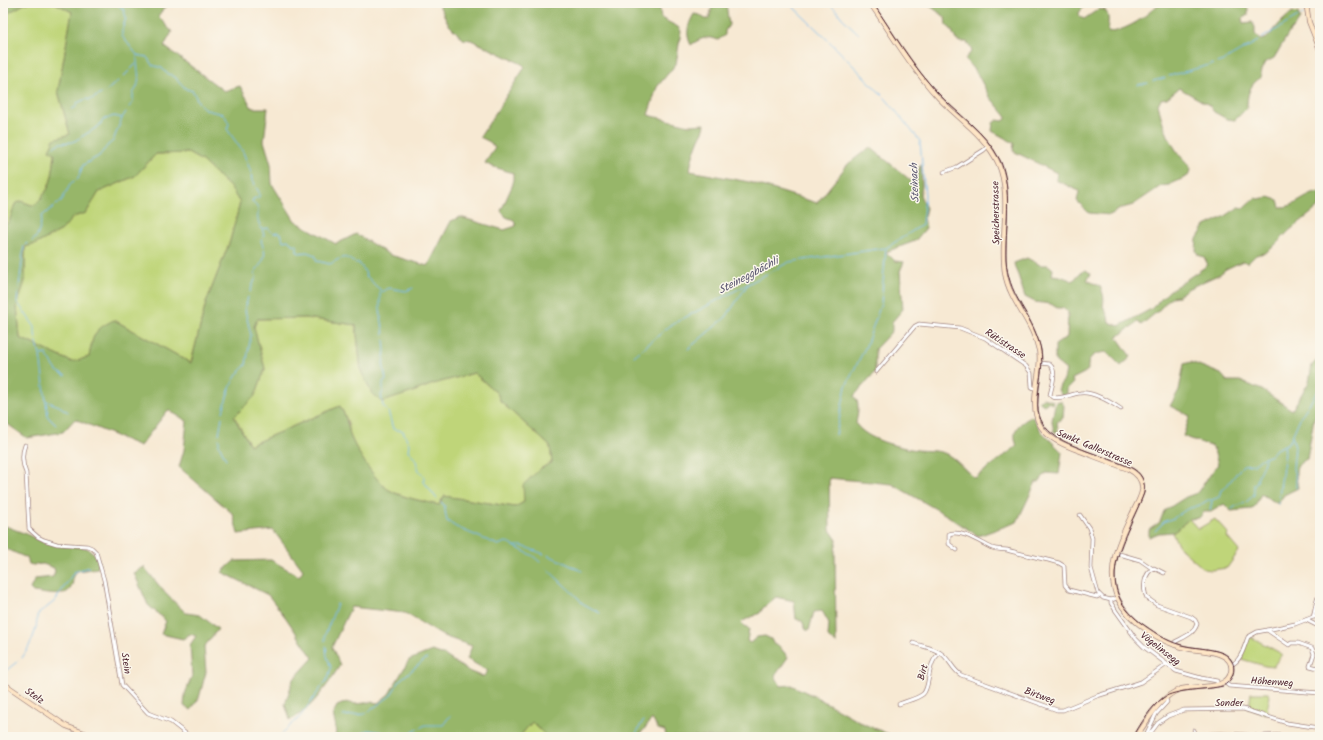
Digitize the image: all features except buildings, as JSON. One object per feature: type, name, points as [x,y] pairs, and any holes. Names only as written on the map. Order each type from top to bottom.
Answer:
[{"type":"main road","name":"Speicherstrasse","points":[[870,3],[926,83],[943,102],[988,146],[998,162],[1003,184],[1004,259],[1007,283],[1035,338],[1040,363],[1036,389],[1035,411],[1040,425],[1047,434]]},
{"type":"main road","points":[[1306,3],[1309,22],[1320,50]]},
{"type":"main road","name":"Sankt Gallerstrasse","points":[[1047,434],[1059,443],[1132,471],[1140,480],[1142,486],[1140,496],[1122,534],[1112,572],[1117,598],[1126,612],[1134,621],[1159,638],[1174,645],[1220,654],[1227,658],[1231,664]]},
{"type":"main road","points":[[1136,737],[1152,714],[1166,699],[1183,689],[1217,685],[1224,682],[1231,674],[1231,664]]},
{"type":"main road","name":"Stelz","points":[[3,683],[57,720],[77,731],[95,737]]},
{"type":"street","points":[[944,172],[957,167],[988,146]]},
{"type":"street","name":"Rütistrasse","points":[[876,372],[915,326],[920,324],[960,328],[985,338],[1026,366],[1031,373],[1032,387],[1036,389]]},
{"type":"street","points":[[1040,363],[1049,364],[1053,369],[1050,395],[1052,397],[1063,398],[1084,393],[1110,402],[1121,409]]},
{"type":"street","name":"Stein","points":[[24,445],[22,466],[26,473],[29,529],[44,540],[57,544],[82,545],[92,548],[96,552],[104,580],[112,620],[122,684],[148,713],[171,722],[190,737]]},
{"type":"street","points":[[1080,516],[1089,528],[1092,538],[1092,568],[1096,591],[1099,596]]},
{"type":"street","points":[[957,550],[949,544],[949,534],[960,534],[973,538],[993,548],[1059,563],[1064,566],[1066,587],[1069,590],[1111,600],[1117,598]]},
{"type":"street","points":[[1116,553],[1140,560],[1153,569],[1164,572]]},
{"type":"street","points":[[1153,569],[1148,572],[1145,581],[1145,592],[1149,600],[1157,605],[1191,617],[1197,624],[1192,633],[1175,642],[1174,645]]},
{"type":"street","points":[[1313,617],[1315,612],[1315,604],[1320,593]]},
{"type":"street","name":"Vögelinsegg","points":[[1111,600],[1111,603],[1116,611],[1136,639],[1144,647],[1176,671],[1216,681],[1217,685]]},
{"type":"street","points":[[1231,664],[1239,658],[1248,637],[1257,632],[1295,624],[1313,617],[1320,617]]},
{"type":"street","points":[[1306,620],[1320,627]]},
{"type":"street","points":[[1267,630],[1289,645],[1291,643],[1298,643],[1312,648],[1314,654],[1310,666],[1318,668]]},
{"type":"street","name":"Birtweg","points":[[913,643],[930,647],[940,653],[955,671],[961,675],[1057,710],[1063,710],[1097,696],[1137,684],[1167,664]]},
{"type":"street","name":"Birt","points":[[899,704],[924,694],[931,667],[935,658],[940,653]]},
{"type":"street","name":"Höhenweg","points":[[1224,682],[1229,686],[1320,693]]},
{"type":"street","points":[[1145,737],[1156,714],[1167,702],[1166,699]]},
{"type":"street","name":"Sonder","points":[[1145,737],[1149,735],[1158,723],[1168,716],[1184,710],[1244,709],[1287,723],[1320,728]]},
{"type":"street","points":[[1194,730],[1195,736],[1243,734],[1256,736],[1284,736]]},
{"type":"green space","points":[[3,3],[26,3],[3,16]]},
{"type":"green space","points":[[26,3],[55,3],[72,12],[58,91],[70,134],[49,149],[55,152],[54,166],[50,184],[44,195],[34,206],[21,201],[15,204],[9,222],[3,226],[3,16]]},
{"type":"green space","points":[[55,3],[168,3],[158,16],[172,32],[164,46],[224,91],[240,86],[252,108],[268,108],[264,141],[271,164],[272,184],[295,221],[336,244],[356,234],[390,255],[428,266],[451,221],[460,217],[504,230],[516,226],[514,220],[506,217],[501,211],[513,184],[513,173],[485,163],[495,148],[490,142],[480,137],[525,67],[522,64],[471,40],[463,39],[449,25],[438,3],[659,3],[661,18],[678,27],[681,31],[676,64],[657,87],[648,115],[689,125],[705,124],[704,130],[693,155],[690,171],[749,182],[817,203],[848,164],[870,147],[915,184],[919,167],[921,165],[922,186],[920,195],[926,208],[924,217],[926,228],[915,241],[886,252],[895,261],[904,262],[900,271],[903,309],[892,322],[892,331],[875,349],[875,372],[854,396],[858,406],[856,424],[861,430],[892,445],[909,449],[938,451],[944,453],[975,478],[1017,446],[1015,431],[1023,422],[1032,416],[1041,431],[1062,452],[1059,474],[1046,473],[1039,482],[1036,482],[1017,522],[978,536],[948,516],[892,484],[829,478],[830,530],[837,540],[835,551],[836,644],[828,637],[829,623],[822,611],[814,612],[809,630],[806,630],[802,621],[796,619],[794,601],[776,597],[763,608],[760,613],[741,623],[749,629],[747,641],[750,643],[757,637],[765,636],[771,639],[774,645],[778,645],[788,657],[775,676],[781,686],[791,685],[866,725],[896,737],[666,737],[665,731],[658,729],[652,719],[638,737],[547,737],[532,722],[519,737],[333,737],[337,733],[333,714],[337,706],[347,702],[356,704],[370,702],[378,703],[389,694],[409,660],[432,651],[444,655],[468,671],[483,677],[488,671],[467,659],[472,646],[443,636],[405,613],[351,607],[332,647],[340,665],[318,697],[305,710],[290,720],[285,704],[293,680],[313,658],[286,618],[268,595],[222,572],[234,561],[271,560],[299,576],[303,570],[273,530],[238,534],[233,514],[179,467],[184,450],[187,421],[168,410],[140,446],[75,419],[63,432],[27,438],[6,423],[3,419],[3,226],[9,222],[15,204],[21,201],[34,206],[44,195],[50,184],[54,166],[55,153],[49,150],[54,139],[70,134],[58,91],[72,12]],"holes":[[[188,153],[202,161],[230,187],[240,203],[230,241],[206,303],[191,363],[114,320],[102,327],[95,334],[89,357],[72,362],[20,338],[17,306],[25,281],[25,247],[36,244],[62,230],[73,217],[86,213],[99,192],[135,176],[156,154]],[[305,318],[356,325],[361,371],[372,394],[382,402],[433,384],[474,373],[497,393],[501,402],[550,446],[552,462],[540,469],[523,485],[524,502],[515,507],[444,496],[439,505],[407,497],[389,490],[372,473],[356,448],[340,406],[250,445],[234,417],[255,396],[265,369],[254,327],[257,319]]]},
{"type":"green space","points":[[714,3],[726,3],[729,25],[725,31],[725,35],[718,40],[703,38],[691,45],[688,33],[689,25],[694,14],[700,15],[705,19],[709,19]]},
{"type":"green space","points":[[926,3],[1086,3],[1079,13],[1080,17],[1084,19],[1099,9],[1105,10],[1108,17],[1109,33],[1137,22],[1160,3],[1245,3],[1248,9],[1248,15],[1242,18],[1243,23],[1252,22],[1255,27],[1255,34],[1261,40],[1267,38],[1292,12],[1298,13],[1300,18],[1298,23],[1290,31],[1274,58],[1266,62],[1260,78],[1253,84],[1249,91],[1247,108],[1235,120],[1227,119],[1214,112],[1209,105],[1179,88],[1167,98],[1161,99],[1158,104],[1168,135],[1174,147],[1191,170],[1188,176],[1169,185],[1161,186],[1133,205],[1122,208],[1110,215],[1089,213],[1077,201],[1079,191],[1056,180],[1057,173],[1013,151],[1014,143],[992,131],[993,123],[997,120],[1003,121],[1006,119],[1006,116],[989,96],[978,75],[965,59],[972,51],[967,42],[960,42],[956,40],[951,29],[946,25],[945,17]]},
{"type":"green space","points":[[188,153],[202,161],[230,187],[240,203],[230,241],[206,303],[191,363],[114,320],[93,339],[89,357],[72,362],[20,338],[17,306],[25,281],[25,247],[36,244],[62,230],[73,217],[86,213],[99,192],[135,176],[156,154]]},
{"type":"green space","points":[[1320,192],[1320,206],[1290,230],[1272,248],[1265,253],[1256,255],[1248,263],[1243,261],[1226,269],[1220,274],[1187,289],[1178,296],[1171,297],[1157,312],[1141,325],[1138,322],[1117,337],[1131,357],[1121,366],[1107,352],[1095,354],[1090,358],[1088,370],[1072,379],[1073,383],[1067,389],[1067,394],[1062,396],[1058,390],[1064,380],[1066,370],[1055,361],[1055,345],[1067,337],[1068,312],[1064,308],[1057,308],[1051,304],[1035,302],[1025,297],[1014,263],[1027,258],[1040,265],[1048,265],[1053,269],[1052,275],[1060,276],[1073,281],[1080,273],[1086,270],[1091,274],[1087,280],[1100,286],[1104,300],[1103,306],[1109,322],[1119,326],[1151,309],[1169,291],[1208,265],[1204,257],[1198,255],[1196,250],[1197,239],[1205,226],[1224,217],[1239,207],[1244,208],[1255,198],[1258,199],[1269,197],[1278,200],[1280,207],[1285,207]]},
{"type":"green space","points":[[305,318],[356,325],[361,371],[382,401],[410,393],[433,384],[474,373],[497,393],[501,402],[550,446],[552,462],[540,469],[524,502],[515,507],[444,496],[439,505],[407,497],[389,490],[372,473],[361,457],[350,435],[348,423],[340,406],[250,445],[234,416],[255,396],[265,369],[254,327],[257,319]]},
{"type":"green space","points":[[1320,357],[1320,411],[1314,418],[1307,459],[1299,465],[1296,471],[1298,488],[1284,495],[1278,504],[1261,494],[1252,509],[1231,511],[1224,504],[1211,512],[1204,512],[1199,518],[1189,519],[1174,532],[1159,533],[1149,537],[1149,530],[1160,522],[1164,511],[1186,497],[1197,493],[1218,464],[1213,447],[1183,436],[1190,416],[1170,406],[1179,390],[1184,364],[1191,362],[1221,374],[1227,381],[1240,381],[1262,390],[1292,410],[1309,382],[1312,365]]},
{"type":"green space","points":[[1043,398],[1053,401],[1052,404],[1048,402],[1044,405],[1038,401]]},
{"type":"green space","points":[[1058,401],[1062,402],[1064,406],[1063,417],[1057,422],[1058,432],[1054,432],[1052,421],[1055,404]]},
{"type":"green space","points":[[1189,519],[1198,529],[1215,519],[1228,533],[1227,537],[1239,551],[1227,568],[1211,570],[1204,569],[1180,548],[1172,533]]},
{"type":"green space","points":[[3,525],[41,541],[56,545],[87,548],[96,555],[99,562],[98,568],[77,571],[73,576],[70,590],[66,593],[49,594],[33,592],[30,589],[35,579],[53,577],[55,572],[54,568],[43,564],[29,564],[27,558],[6,549],[3,546]]},
{"type":"green space","points":[[144,567],[166,594],[186,613],[200,615],[218,629],[204,647],[206,672],[199,698],[191,710],[184,706],[185,694],[192,676],[190,645],[196,636],[190,634],[183,639],[161,634],[166,621],[148,605],[134,573]]},
{"type":"green space","points":[[1251,637],[1282,654],[1273,667],[1241,659],[1248,640]]},
{"type":"green space","points":[[1251,693],[1268,693],[1270,696],[1266,714],[1249,708]]},
{"type":"green space","points":[[532,722],[547,737],[519,737]]},
{"type":"waterway","points":[[116,3],[124,10],[126,18],[122,30],[122,36],[137,55]]},
{"type":"waterway","name":"Steinach","points":[[789,3],[886,99],[920,141],[925,195],[922,225],[886,248],[881,304],[866,346],[846,386],[836,435]]},
{"type":"waterway","points":[[828,3],[859,34]]},
{"type":"waterway","points":[[1262,38],[1303,14]]},
{"type":"waterway","points":[[1218,63],[1258,41]]},
{"type":"waterway","points":[[137,55],[147,57],[152,65],[162,68],[165,72],[175,77],[186,89],[193,91],[201,106],[208,110],[224,114],[229,124],[227,129],[243,152],[251,172],[252,181],[259,192],[259,197],[253,199],[252,202],[258,210],[258,220],[264,235],[261,241],[265,254],[261,264],[255,272],[256,277],[250,292]]},
{"type":"waterway","points":[[129,107],[133,102],[133,93],[138,84],[137,56]]},
{"type":"waterway","points":[[124,76],[136,64]]},
{"type":"waterway","points":[[1169,76],[1213,64]]},
{"type":"waterway","points":[[1153,81],[1165,78]]},
{"type":"waterway","points":[[105,92],[118,81]]},
{"type":"waterway","points":[[1138,85],[1148,83]]},
{"type":"waterway","points":[[72,109],[76,107],[77,103],[86,99],[90,100],[101,94]]},
{"type":"waterway","points":[[32,241],[37,236],[42,216],[62,200],[71,183],[78,179],[83,165],[99,156],[113,141],[126,112]]},
{"type":"waterway","points":[[54,146],[60,143],[73,142],[99,126],[103,120],[114,116],[122,118]]},
{"type":"waterway","points":[[263,229],[268,228],[273,233],[281,233],[283,241],[288,240],[292,244],[297,245],[297,251],[299,253],[307,252],[315,255],[317,261],[330,264],[340,259],[347,258],[355,263],[359,263],[366,276],[380,289],[380,309],[384,335]]},
{"type":"waterway","points":[[27,243],[24,246],[17,302],[35,327],[48,417],[56,425]]},
{"type":"waterway","name":"Steineggbächli","points":[[634,356],[671,325],[789,262],[885,248]]},
{"type":"waterway","points":[[688,349],[726,317],[748,284]]},
{"type":"waterway","points":[[382,292],[389,288],[406,291],[413,288]]},
{"type":"waterway","points":[[223,412],[228,393],[234,380],[241,369],[246,365],[251,335],[245,310],[248,297]]},
{"type":"waterway","points":[[384,340],[385,351],[383,363],[386,380],[383,383],[383,392],[381,395],[383,406],[388,411],[393,429],[403,431],[409,444],[408,451],[416,461],[417,468],[424,476],[424,482],[437,499]]},
{"type":"waterway","points":[[41,355],[46,354],[57,371],[66,376]]},
{"type":"waterway","points":[[1155,531],[1165,521],[1174,518],[1187,509],[1219,497],[1221,490],[1225,488],[1243,465],[1255,464],[1261,459],[1271,455],[1276,449],[1289,443],[1301,416],[1320,388]]},
{"type":"waterway","points":[[46,401],[59,406],[68,412]]},
{"type":"waterway","points":[[219,434],[222,417]]},
{"type":"waterway","points":[[1292,436],[1295,447],[1293,468],[1296,488]]},
{"type":"waterway","points":[[219,439],[219,445],[226,459]]},
{"type":"waterway","points":[[1278,504],[1285,452],[1284,445]]},
{"type":"waterway","points":[[1232,509],[1245,503],[1254,495],[1254,484],[1257,482],[1265,459]]},
{"type":"waterway","points":[[1210,510],[1212,501]]},
{"type":"waterway","points":[[441,502],[444,505],[447,521],[456,527],[498,545],[506,542],[533,556],[540,562]]},
{"type":"waterway","points":[[515,546],[522,546],[544,554]]},
{"type":"waterway","points":[[548,555],[582,571]]},
{"type":"waterway","points":[[543,565],[582,603],[600,613]]},
{"type":"waterway","points":[[22,658],[33,638],[37,615],[55,601],[74,572],[89,567]]},
{"type":"waterway","points":[[325,641],[325,635],[337,604]]},
{"type":"waterway","points":[[278,737],[300,717],[328,678],[331,668],[327,656],[326,646]]},
{"type":"waterway","points":[[343,716],[365,714],[390,696],[401,679],[427,658]]},
{"type":"waterway","points":[[3,673],[18,661]]},
{"type":"waterway","points":[[398,735],[413,732],[425,725],[443,725],[450,716]]},
{"type":"waterway","points":[[634,737],[643,721]]},
{"type":"waterway","points":[[356,737],[368,730],[405,737]]},
{"type":"railway","points":[[873,3],[927,81],[979,132],[1000,160],[1004,171],[1007,195],[1008,208],[1006,259],[1010,282],[1034,328],[1042,354],[1038,399],[1038,410],[1041,420],[1052,434],[1060,439],[1130,467],[1137,471],[1142,477],[1144,493],[1122,544],[1117,561],[1115,577],[1118,593],[1126,608],[1141,623],[1166,639],[1181,645],[1223,653],[1228,656],[1233,664],[1233,674],[1228,683],[1223,686],[1183,691],[1163,698],[1142,721],[1133,737]]}]
